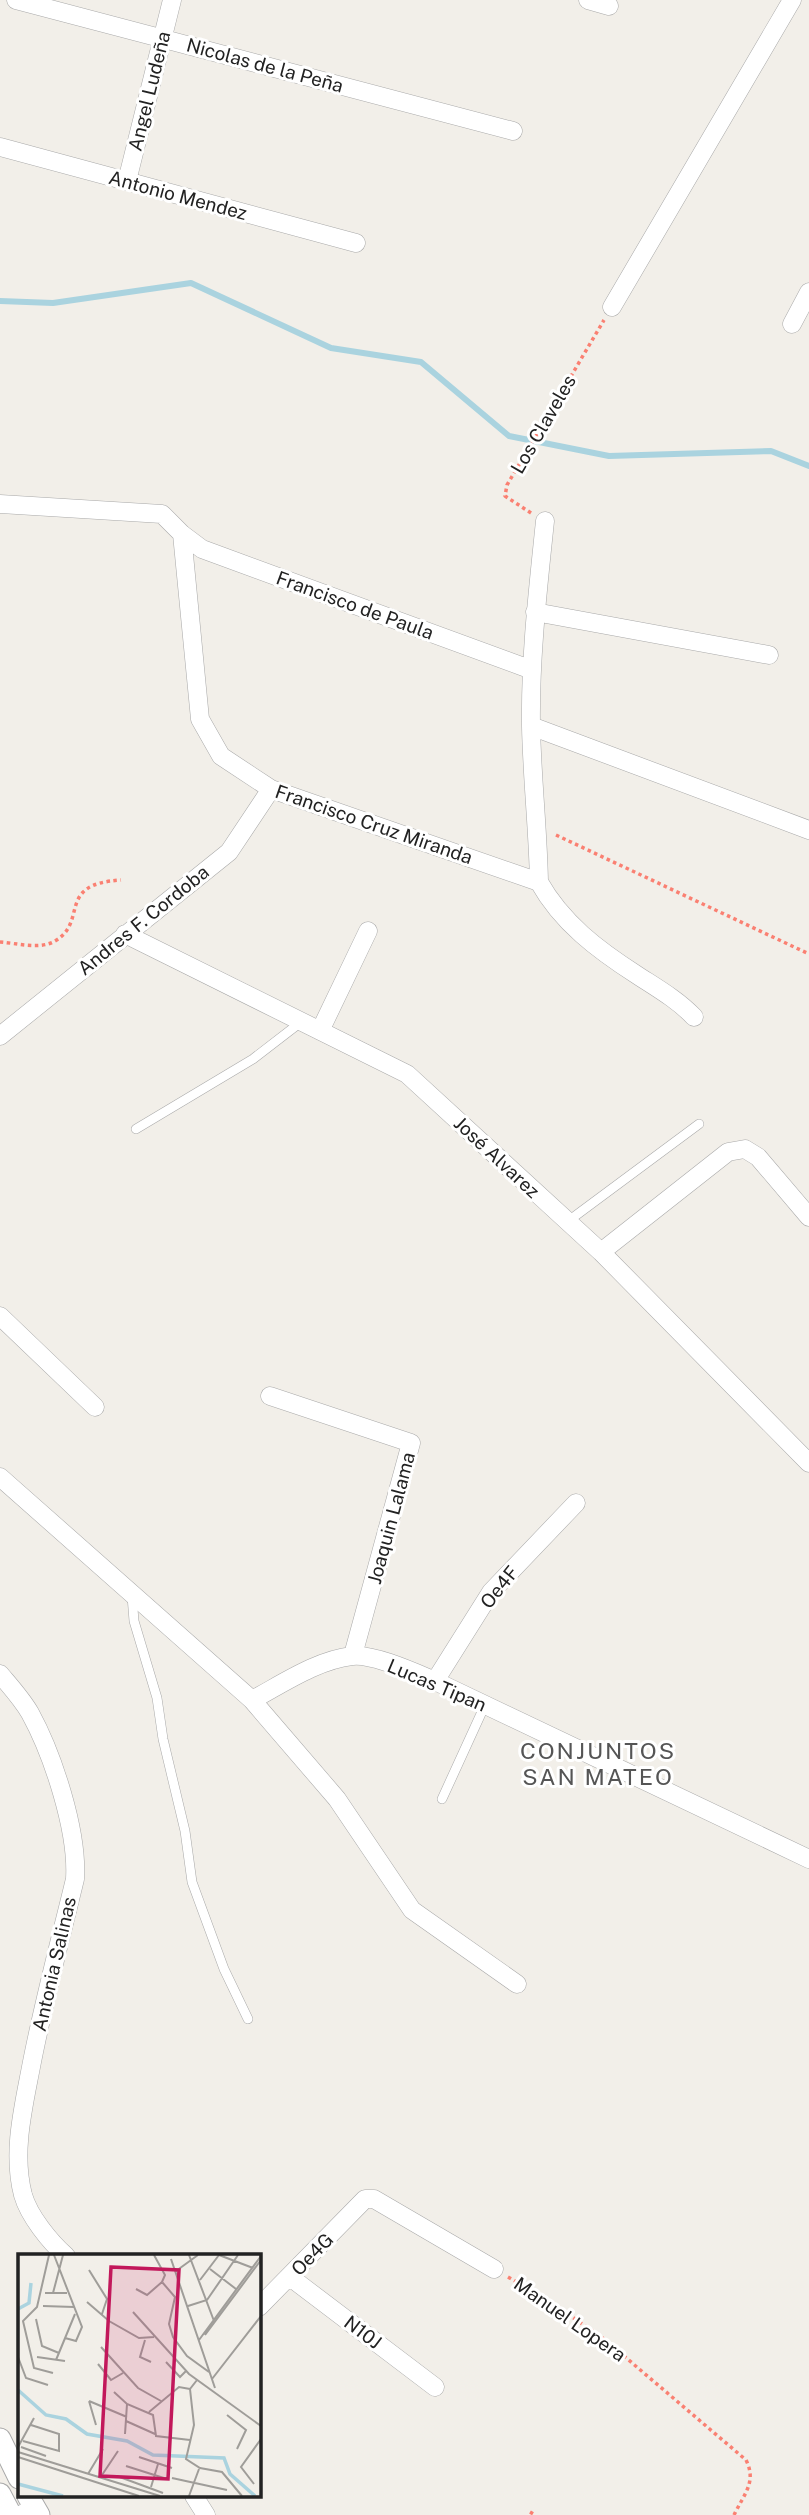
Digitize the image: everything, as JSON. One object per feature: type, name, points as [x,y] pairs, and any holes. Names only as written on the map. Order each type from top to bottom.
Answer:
[{"type":"street","name":"Nicolas de la Peña","points":[[16,0],[513,131]]},
{"type":"street","name":"Angel Ludeña","points":[[127,181],[172,0]]},
{"type":"street","points":[[588,0],[609,6]]},
{"type":"street","points":[[612,307],[792,0]]},
{"type":"street","name":"Antonio Mendez","points":[[0,147],[356,243]]},
{"type":"street","points":[[792,324],[809,292]]},
{"type":"street","points":[[0,504],[162,514],[182,534]]},
{"type":"street","points":[[545,521],[535,612],[531,726],[539,882],[551,903],[582,936],[684,1006],[694,1017]]},
{"type":"street","name":"Francisco de Paula","points":[[182,534],[202,550],[532,670]]},
{"type":"street","name":"Francisco Cruz Miranda","points":[[182,534],[200,719],[221,756],[271,789],[539,882]]},
{"type":"street","points":[[535,612],[769,655]]},
{"type":"street","points":[[531,726],[809,830]]},
{"type":"street","name":"Andres F. Cordoba","points":[[0,1036],[229,852],[271,789]]},
{"type":"street","points":[[320,1031],[368,931]]},
{"type":"street","name":"José Alvarez","points":[[125,934],[407,1074],[601,1252],[809,1463]]},
{"type":"street","points":[[601,1252],[728,1152],[745,1149],[758,1157],[809,1217]]},
{"type":"street","points":[[0,1316],[95,1407]]},
{"type":"street","name":"Joaquin Lalama","points":[[270,1396],[411,1443],[354,1655]]},
{"type":"street","points":[[0,1478],[252,1700],[337,1799],[412,1910],[517,1984]]},
{"type":"street","name":"Oe4F","points":[[435,1681],[491,1592],[576,1503]]},
{"type":"street","points":[[252,1700],[307,1670],[354,1655]]},
{"type":"street","name":"Lucas Tipan","points":[[354,1655],[395,1665],[435,1681],[809,1859]]},
{"type":"street","name":"Antonia Salinas","points":[[0,1674],[29,1710],[38,1728],[59,1787],[76,1858],[75,1879],[37,2035],[20,2125],[19,2157],[22,2187],[28,2207],[64,2254]]},
{"type":"street","name":"Manuel Lopera","points":[[365,2199],[374,2199],[494,2269]]},
{"type":"street","name":"Oe4G","points":[[261,2305],[365,2199]]},
{"type":"street","name":"N10J","points":[[290,2277],[435,2388]]},
{"type":"street","points":[[0,2439],[18,2476]]},
{"type":"street","points":[[0,2494],[11,2515]]},
{"type":"street","points":[[195,2498],[206,2515]]},
{"type":"lane","points":[[136,1129],[253,1059],[301,1022]]},
{"type":"lane","points":[[567,1222],[699,1124]]},
{"type":"lane","points":[[132,1594],[134,1620],[157,1698],[163,1739],[185,1830],[192,1882],[224,1969],[248,2019]]},
{"type":"lane","points":[[442,1799],[485,1705]]},
{"type":"path","name":"Los Claveles","points":[[545,521],[512,503],[505,496],[507,485],[612,307]]},
{"type":"path","points":[[538,826],[809,954]]},
{"type":"path","points":[[0,942],[41,945],[55,941],[65,931],[78,896],[88,887],[104,881],[121,880]]},
{"type":"path","name":"Manuel Lopera","points":[[494,2269],[552,2303],[604,2339],[746,2460],[752,2480],[734,2515]]},
{"type":"waterway","points":[[0,301],[53,303],[191,283],[331,348],[421,362],[509,436],[609,456],[771,451],[809,466]]},
{"type":"district","name":"CONJUNTOS SAN MATEO","points":[[598,1764]]}]
